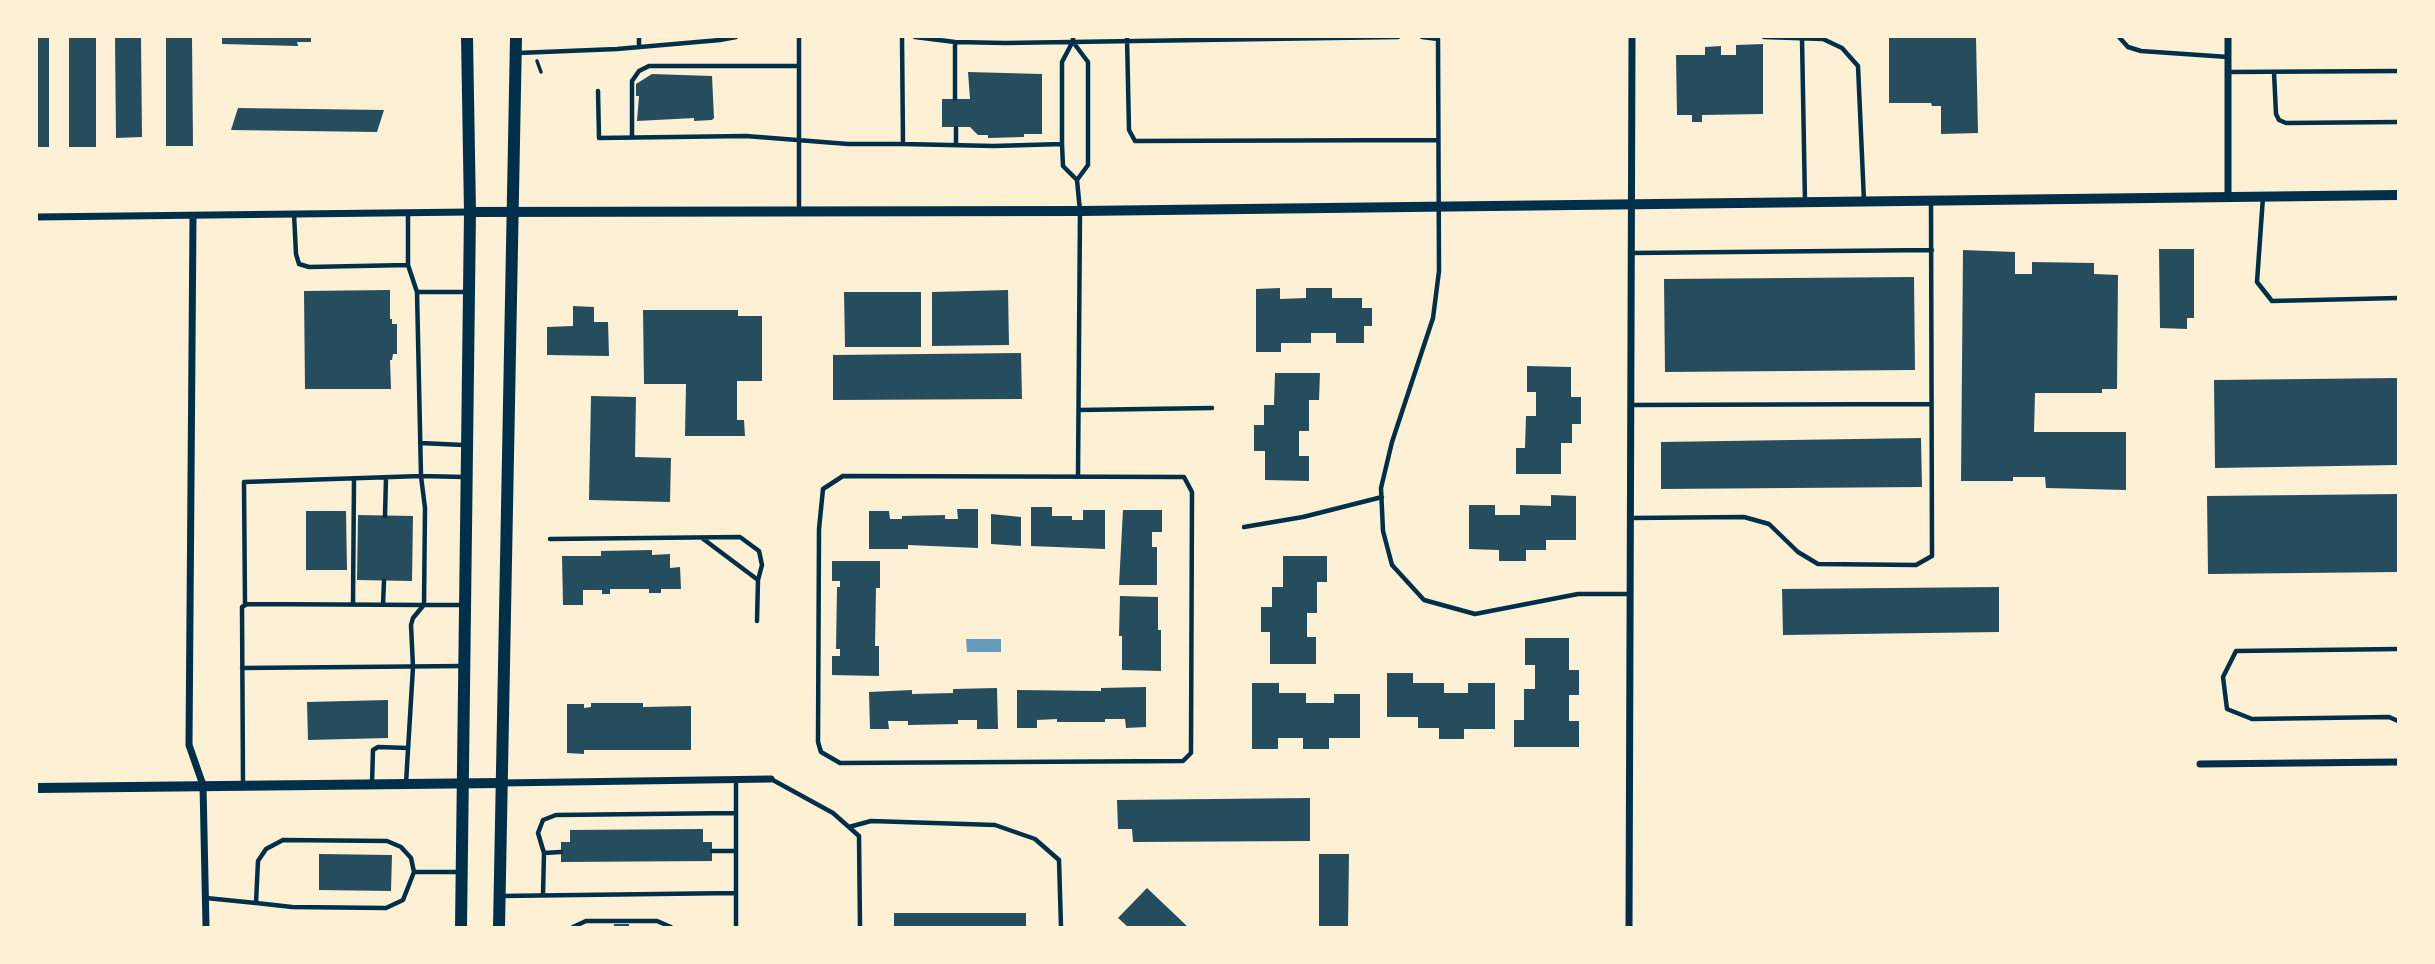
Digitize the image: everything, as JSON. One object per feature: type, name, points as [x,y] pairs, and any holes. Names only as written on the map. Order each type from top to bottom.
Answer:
[{"type":"main road","points":[[461,927],[470,292],[467,37]]},
{"type":"main road","points":[[499,927],[516,37]]},
{"type":"main road","points":[[470,212],[1080,211],[2398,195]]},
{"type":"street","points":[[1629,927],[1632,37]]},
{"type":"street","points":[[2228,37],[2228,196]]},
{"type":"street","points":[[37,217],[470,212]]},
{"type":"street","points":[[193,216],[189,745],[203,785],[206,927]]},
{"type":"street","points":[[2200,764],[2398,762]]},
{"type":"street","points":[[37,788],[771,779]]},
{"type":"lane","points":[[639,37],[639,46]]},
{"type":"lane","points":[[516,53],[736,37]]},
{"type":"lane","points":[[799,37],[800,210]]},
{"type":"lane","points":[[902,37],[903,144]]},
{"type":"lane","points":[[915,37],[955,42],[1398,37]]},
{"type":"lane","points":[[1422,37],[1438,38],[1439,271],[1433,318],[1392,442],[1381,488],[1383,531],[1392,565],[1424,600],[1475,614],[1578,594],[1630,594]]},
{"type":"lane","points":[[1764,37],[1823,39],[1842,48],[1858,66],[1864,201]]},
{"type":"lane","points":[[2119,37],[2128,47],[2141,51],[2228,57]]},
{"type":"lane","points":[[1802,38],[1805,202]]},
{"type":"lane","points":[[1073,39],[1062,62],[1062,144],[1063,166],[1077,180],[1080,211],[1078,475]]},
{"type":"lane","points":[[1073,39],[1088,62],[1088,165],[1077,180]]},
{"type":"lane","points":[[1127,39],[1129,130],[1135,141],[1438,140]]},
{"type":"lane","points":[[955,42],[955,99]]},
{"type":"lane","points":[[632,137],[632,82],[639,71],[649,66],[798,66]]},
{"type":"lane","points":[[2227,72],[2398,71]]},
{"type":"lane","points":[[2274,72],[2276,114],[2279,120],[2286,123],[2398,122]]},
{"type":"lane","points":[[598,91],[599,138],[746,136],[848,144],[1062,144]]},
{"type":"lane","points":[[956,128],[956,145]]},
{"type":"lane","points":[[2263,196],[2257,282],[2272,301],[2398,298]]},
{"type":"lane","points":[[1631,518],[1744,517],[1769,524],[1798,552],[1818,564],[1916,565],[1932,556],[1931,201]]},
{"type":"lane","points":[[405,783],[413,667],[411,625],[413,618],[424,605],[425,509],[419,443],[416,290],[408,265],[408,212]]},
{"type":"lane","points":[[294,214],[299,264],[309,267],[408,265]]},
{"type":"lane","points":[[1632,253],[1932,250]]},
{"type":"lane","points":[[416,290],[470,292]]},
{"type":"lane","points":[[1631,405],[1932,404]]},
{"type":"lane","points":[[1079,410],[1212,408]]},
{"type":"lane","points":[[419,443],[467,445]]},
{"type":"lane","points":[[1078,475],[1184,477],[1192,492],[1191,753],[1183,761],[840,763],[821,752],[818,742],[819,542],[823,489],[843,477],[1078,475]]},
{"type":"lane","points":[[385,516],[386,477]]},
{"type":"lane","points":[[243,785],[241,612],[245,605],[244,482],[466,477]]},
{"type":"lane","points":[[353,604],[354,479]]},
{"type":"lane","points":[[1244,527],[1303,517],[1382,498]]},
{"type":"lane","points":[[700,537],[758,580]]},
{"type":"lane","points":[[550,539],[740,537],[760,551],[762,565],[758,580],[757,621]]},
{"type":"lane","points":[[383,605],[384,581]]},
{"type":"lane","points":[[245,605],[466,605]]},
{"type":"lane","points":[[2398,649],[2236,651],[2223,677],[2227,709],[2252,719],[2389,717],[2398,721]]},
{"type":"lane","points":[[241,668],[465,666]]},
{"type":"lane","points":[[372,783],[373,750],[378,747],[408,748]]},
{"type":"lane","points":[[771,779],[833,813],[859,836],[860,927]]},
{"type":"lane","points":[[736,780],[736,927]]},
{"type":"lane","points":[[543,895],[544,853],[538,833],[543,820],[556,815],[736,813]]},
{"type":"lane","points":[[849,827],[871,821],[995,825],[1035,839],[1059,860],[1061,927]]},
{"type":"lane","points":[[206,898],[256,904],[292,907],[386,908],[403,900],[414,872],[411,858],[401,847],[387,841],[283,840],[266,849],[258,861],[256,904]]},
{"type":"lane","points":[[712,851],[736,851]]},
{"type":"lane","points":[[544,853],[561,852]]},
{"type":"lane","points":[[414,872],[462,872]]},
{"type":"lane","points":[[499,896],[736,893]]},
{"type":"lane","points":[[573,927],[586,921],[657,921],[671,927]]},
{"type":"path","points":[[537,59],[541,72]]},
{"type":"water","points":[[966,639],[1001,639],[1001,652],[967,652]]},
{"type":"building","points":[[37,37],[49,37],[49,147],[37,147]]},
{"type":"building","points":[[69,37],[96,37],[96,147],[69,147]]},
{"type":"building","points":[[115,37],[141,37],[142,137],[116,138]]},
{"type":"building","points":[[166,37],[192,37],[193,146],[166,146]]},
{"type":"building","points":[[222,37],[311,37],[311,42],[297,42],[298,46],[222,44]]},
{"type":"building","points":[[1889,37],[1976,37],[1978,133],[1941,134],[1941,106],[1932,106],[1931,103],[1889,103]]},
{"type":"building","points":[[1763,44],[1763,114],[1702,115],[1702,122],[1692,122],[1692,115],[1677,115],[1676,55],[1705,55],[1705,47],[1721,46],[1721,55],[1736,55],[1736,45]]},
{"type":"building","points":[[968,72],[1042,74],[1042,134],[988,138],[988,135],[978,135],[970,127],[942,127],[942,99],[970,99]]},
{"type":"building","points":[[652,74],[712,76],[714,118],[694,121],[694,118],[637,121],[639,96],[636,96],[636,84]]},
{"type":"building","points":[[238,108],[384,110],[377,132],[231,130]]},
{"type":"building","points":[[2159,249],[2194,249],[2194,318],[2187,318],[2187,329],[2160,328]]},
{"type":"building","points":[[1963,250],[2015,252],[2015,274],[2032,274],[2032,262],[2094,263],[2094,274],[2118,275],[2117,389],[2102,389],[2102,393],[2035,393],[2034,432],[2126,432],[2126,490],[2046,488],[2045,477],[2013,477],[2013,481],[1961,481]]},
{"type":"building","points":[[1914,277],[1915,370],[1665,372],[1664,279]]},
{"type":"building","points":[[1280,288],[1280,299],[1306,298],[1306,288],[1332,288],[1332,298],[1362,298],[1362,308],[1372,308],[1372,326],[1364,326],[1364,343],[1336,343],[1336,333],[1311,333],[1311,343],[1281,343],[1281,352],[1256,352],[1256,289]]},
{"type":"building","points":[[390,290],[390,319],[392,324],[397,324],[397,354],[393,354],[390,360],[391,389],[305,389],[304,291]]},
{"type":"building","points":[[1008,290],[1009,345],[932,346],[932,292]]},
{"type":"building","points":[[844,292],[921,292],[921,347],[845,347]]},
{"type":"building","points":[[573,306],[594,307],[594,322],[608,322],[609,356],[547,355],[547,327],[573,326]]},
{"type":"building","points":[[643,310],[738,310],[738,316],[762,316],[762,381],[737,381],[737,420],[744,420],[745,436],[685,436],[686,384],[644,384]]},
{"type":"building","points":[[1021,353],[1022,399],[833,400],[833,355]]},
{"type":"building","points":[[1527,366],[1571,367],[1571,397],[1581,397],[1581,424],[1572,424],[1572,443],[1561,443],[1561,474],[1516,474],[1516,448],[1525,448],[1526,416],[1536,416],[1536,392],[1527,392]]},
{"type":"building","points":[[1275,373],[1320,373],[1319,400],[1309,400],[1309,431],[1299,431],[1299,456],[1309,456],[1309,481],[1265,480],[1265,451],[1254,451],[1254,425],[1264,425],[1264,405],[1274,405]]},
{"type":"building","points":[[2398,378],[2398,465],[2215,468],[2214,380]]},
{"type":"building","points":[[591,396],[636,397],[635,457],[671,458],[670,502],[589,500]]},
{"type":"building","points":[[1921,438],[1922,487],[1661,489],[1661,442]]},
{"type":"building","points":[[2398,494],[2398,572],[2208,574],[2207,496]]},
{"type":"building","points":[[1551,495],[1576,496],[1576,540],[1546,540],[1546,550],[1526,550],[1526,561],[1499,561],[1499,550],[1469,549],[1469,505],[1495,505],[1495,515],[1520,515],[1520,505],[1551,506]]},
{"type":"building","points":[[1031,507],[1052,507],[1052,516],[1072,516],[1072,520],[1083,520],[1083,510],[1105,510],[1105,549],[1031,546]]},
{"type":"building","points":[[957,509],[978,509],[978,548],[908,545],[908,549],[869,549],[869,511],[889,511],[890,519],[902,519],[902,516],[945,515],[945,519],[958,519]]},
{"type":"building","points":[[1123,510],[1162,510],[1162,532],[1152,532],[1152,547],[1157,547],[1157,585],[1119,585]]},
{"type":"building","points":[[306,511],[346,511],[347,570],[306,570]]},
{"type":"building","points":[[991,514],[1021,517],[1021,546],[991,544]]},
{"type":"building","points":[[358,515],[413,516],[412,581],[357,580]]},
{"type":"building","points":[[652,550],[652,555],[670,554],[670,568],[680,567],[681,589],[661,589],[661,593],[649,593],[649,589],[610,589],[610,594],[602,594],[602,590],[583,590],[583,605],[563,605],[562,556],[601,556],[601,551]]},
{"type":"building","points":[[1283,556],[1327,556],[1327,582],[1317,582],[1317,613],[1307,613],[1307,637],[1316,637],[1316,664],[1270,664],[1270,632],[1261,632],[1261,607],[1272,607],[1272,587],[1283,587]]},
{"type":"building","points":[[832,561],[880,561],[880,588],[876,588],[875,646],[879,646],[879,676],[832,675],[832,656],[840,656],[840,649],[836,649],[837,587],[840,587],[840,581],[832,581]]},
{"type":"building","points":[[1999,587],[1999,632],[1783,635],[1782,589]]},
{"type":"building","points":[[1120,596],[1158,597],[1161,671],[1122,670]]},
{"type":"building","points":[[1525,638],[1569,638],[1569,670],[1579,670],[1579,695],[1569,695],[1569,721],[1579,721],[1579,747],[1514,747],[1514,720],[1524,720],[1524,689],[1535,689],[1535,665],[1525,665]]},
{"type":"building","points":[[1387,673],[1413,673],[1413,683],[1444,683],[1444,693],[1468,693],[1468,683],[1495,683],[1495,729],[1464,729],[1464,739],[1439,739],[1439,728],[1418,728],[1418,717],[1387,717]]},
{"type":"building","points":[[1252,683],[1279,683],[1279,693],[1306,693],[1306,703],[1334,703],[1334,694],[1360,694],[1360,738],[1329,738],[1329,749],[1303,749],[1303,738],[1278,738],[1278,749],[1252,749]]},
{"type":"building","points":[[1146,687],[1146,727],[1126,728],[1125,719],[1105,719],[1105,722],[1057,722],[1057,719],[1037,720],[1037,728],[1017,728],[1017,690],[1101,691],[1101,688]]},
{"type":"building","points":[[997,688],[998,729],[977,729],[977,720],[958,720],[958,724],[908,725],[908,721],[888,721],[889,729],[870,729],[869,692],[912,690],[912,694],[953,693],[953,689]]},
{"type":"building","points":[[388,700],[388,738],[308,740],[307,702]]},
{"type":"building","points":[[591,703],[643,703],[643,707],[691,706],[691,750],[584,750],[584,754],[567,753],[567,704],[584,704],[584,708],[591,707]]},
{"type":"building","points":[[1310,798],[1310,841],[1133,842],[1132,829],[1118,829],[1117,800]]},
{"type":"building","points":[[703,829],[703,842],[712,842],[712,861],[561,862],[561,842],[570,842],[570,830]]},
{"type":"building","points":[[319,854],[392,855],[391,891],[319,890]]},
{"type":"building","points":[[1319,854],[1349,854],[1348,927],[1319,927]]},
{"type":"building","points":[[1147,888],[1188,927],[1128,927],[1118,918]]},
{"type":"building","points":[[894,913],[1026,913],[1026,927],[894,927]]},
{"type":"building","points":[[614,924],[629,924],[629,927],[614,927]]}]
